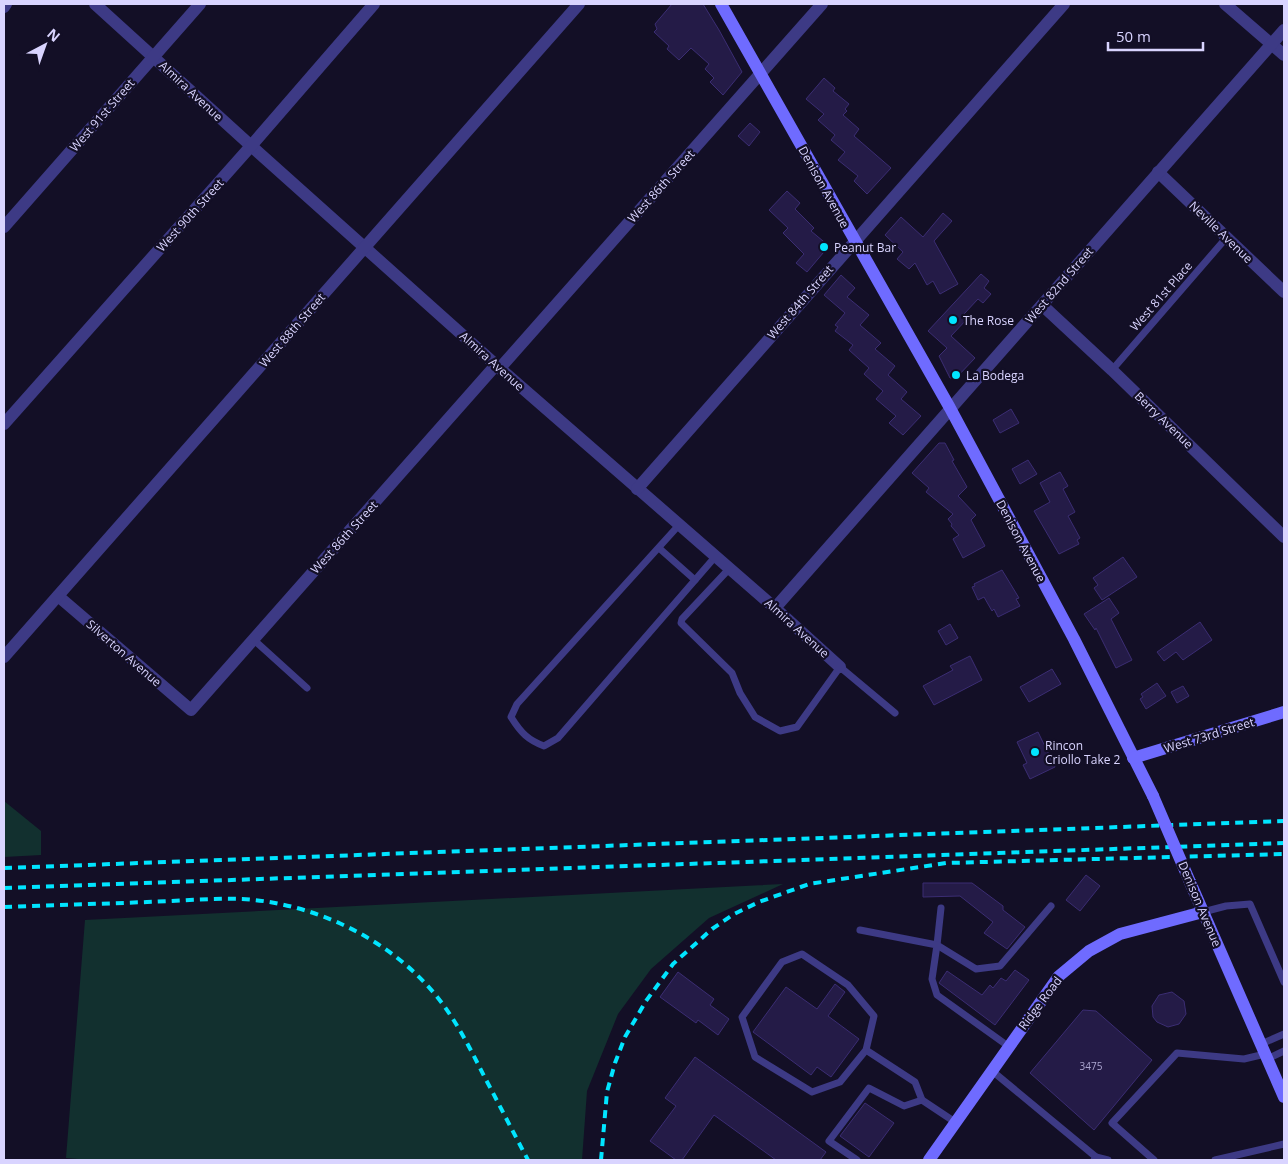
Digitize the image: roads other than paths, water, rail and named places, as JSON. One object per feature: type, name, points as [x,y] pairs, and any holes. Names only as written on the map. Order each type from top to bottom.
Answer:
[{"type":"main road","name":"Denison Avenue","points":[[721,4],[950,408],[1074,639],[1153,796],[1284,1097]]},
{"type":"main road","name":"West 73rd Street","points":[[1133,758],[1284,712]]},
{"type":"main road","name":"Ridge Road","points":[[929,1160],[1059,976],[1089,951],[1120,934],[1203,912]]},
{"type":"street","name":"Almira Avenue","points":[[95,4],[365,248],[840,667]]},
{"type":"street","name":"West 91st Street","points":[[4,227],[200,4]]},
{"type":"street","name":"West 90th Street","points":[[4,424],[251,146],[374,4]]},
{"type":"street","name":"West 88th Street","points":[[4,657],[579,4]]},
{"type":"street","name":"West 86th Street","points":[[191,710],[822,4]]},
{"type":"street","name":"West 84th Street","points":[[637,489],[1064,4]]},
{"type":"street","points":[[1225,4],[1284,55]]},
{"type":"street","name":"West 82nd Street","points":[[775,608],[1284,30]]},
{"type":"street","name":"Neville Avenue","points":[[1158,172],[1284,292]]},
{"type":"street","name":"Berry Avenue","points":[[1042,305],[1112,370],[1284,537]]},
{"type":"street","name":"Silverton Avenue","points":[[58,596],[191,710]]},
{"type":"lane","name":"West 81st Place","points":[[1112,370],[1227,237]]},
{"type":"lane","points":[[679,525],[517,704],[512,718],[519,730],[532,742],[544,746],[558,738],[715,557]]},
{"type":"lane","points":[[658,548],[695,580]]},
{"type":"lane","points":[[729,569],[682,619],[681,623],[732,672],[740,693],[755,717],[780,731],[797,727],[840,667]]},
{"type":"lane","points":[[253,639],[307,688]]},
{"type":"lane","name":"Almira Avenue","points":[[840,667],[895,713]]},
{"type":"lane","points":[[1203,912],[1226,906],[1250,904],[1284,982]]},
{"type":"lane","points":[[860,930],[937,945],[976,968],[1000,966],[1051,906]]},
{"type":"lane","points":[[940,908],[932,980],[937,995],[1008,1046]]},
{"type":"lane","points":[[802,954],[848,985],[874,1016],[866,1050],[840,1082],[812,1092],[755,1057],[742,1017],[782,962],[802,954]]},
{"type":"lane","points":[[1264,1052],[1284,1034]]},
{"type":"lane","points":[[866,1050],[915,1082],[922,1100],[955,1122]]},
{"type":"lane","points":[[1154,1160],[1112,1123],[1177,1053],[1244,1059],[1264,1052],[1284,1051]]},
{"type":"lane","points":[[991,1070],[1095,1159],[1108,1160]]},
{"type":"lane","points":[[857,1160],[829,1141],[869,1088],[904,1106],[922,1100]]},
{"type":"lane","points":[[1215,1160],[1284,1144]]},
{"type":"railway","points":[[4,868],[1284,821]]},
{"type":"railway","points":[[4,888],[1284,843]]},
{"type":"railway","points":[[601,1160],[607,1092],[615,1063],[625,1037],[646,1001],[673,964],[712,929],[734,914],[759,902],[809,884],[946,863],[1284,854]]},
{"type":"railway","points":[[4,907],[242,899],[297,908],[350,928],[375,942],[398,959],[419,977],[438,998],[463,1036],[528,1160]]},
{"type":"place","name":"Peanut Bar","points":[[824,247]]},
{"type":"place","name":"The Rose","points":[[953,320]]},
{"type":"place","name":"La Bodega","points":[[956,375]]},
{"type":"place","name":"Rincon Criollo Take 2","points":[[1035,752]]}]
